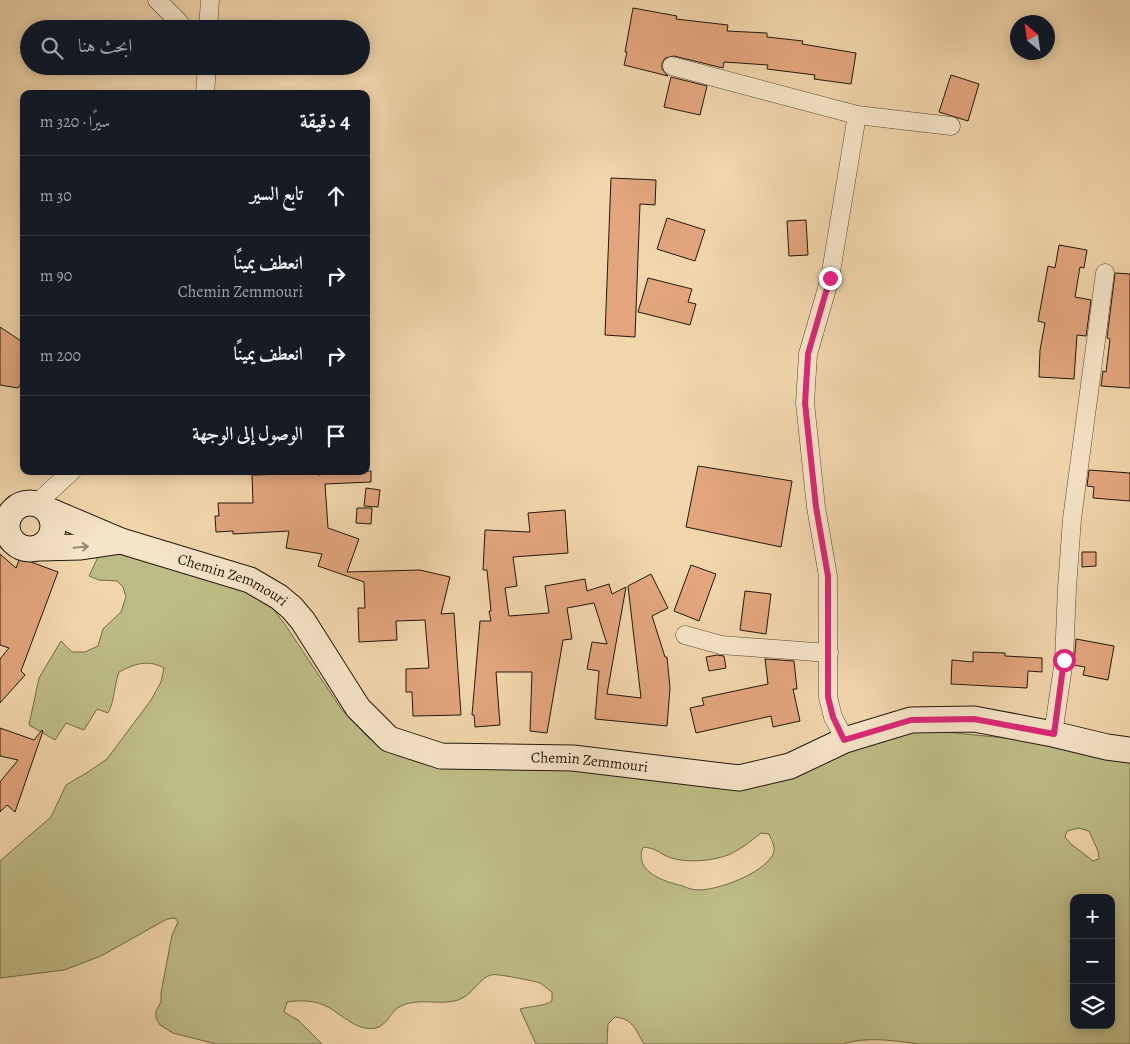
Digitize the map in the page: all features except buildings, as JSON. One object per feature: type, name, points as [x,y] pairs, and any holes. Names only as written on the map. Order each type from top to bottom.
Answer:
[{"type":"street","points":[[157,0],[177,20]]},
{"type":"street","points":[[209,20],[210,0]]},
{"type":"street","points":[[672,66],[857,115],[951,126]]},
{"type":"street","points":[[202,75],[205,90]]},
{"type":"street","points":[[205,90],[206,75]]},
{"type":"street","points":[[844,740],[833,717],[828,697],[828,576],[816,507],[805,403],[808,354],[830,278],[857,115]]},
{"type":"street","points":[[1054,734],[1064,660],[1072,519],[1105,272]]},
{"type":"street","points":[[26,503],[52,517],[54,526],[48,542],[40,548],[33,550],[18,546],[6,537],[8,534],[6,525],[8,517],[13,510],[66,475]]},
{"type":"street","name":"Chemin Zemmouri","points":[[26,503],[121,541],[250,580],[279,597],[303,621],[358,708],[389,739],[441,756],[574,758],[739,778],[790,766],[844,740],[911,720],[974,719],[1054,734],[1107,747],[1130,750]]},
{"type":"street","name":"Chemin Zemmouri","points":[[40,548],[81,547],[121,541]]},
{"type":"street","points":[[685,635],[721,645],[829,653]]},
{"type":"shaded area","points":[[100,553],[123,554],[180,568],[256,595],[271,606],[342,710],[370,739],[397,755],[417,761],[658,776],[700,783],[916,729],[1054,743],[1130,757],[1130,1044],[920,1044],[862,1040],[843,1044],[644,1044],[630,1022],[615,1017],[608,1024],[607,1044],[536,1044],[520,1009],[552,1001],[552,992],[540,983],[491,975],[483,979],[463,998],[451,1002],[408,1003],[397,1008],[380,1026],[369,1029],[351,1022],[328,1007],[318,1003],[303,1001],[287,1002],[284,1012],[298,1020],[322,1044],[216,1044],[173,1033],[160,1025],[156,1018],[156,1011],[161,1002],[172,935],[178,922],[175,918],[167,919],[101,956],[64,970],[0,978],[0,861],[51,817],[66,785],[107,759],[151,700],[161,682],[164,668],[147,663],[136,665],[119,672],[108,713],[97,709],[84,730],[66,723],[55,740],[29,725],[39,678],[61,641],[72,652],[85,652],[98,646],[103,629],[121,612],[126,597],[123,587],[117,581],[99,580],[89,576]],"holes":[[[1079,828],[1089,831],[1098,851],[1099,859],[1093,861],[1065,837],[1067,831]],[[761,833],[769,834],[773,842],[773,853],[767,863],[739,880],[717,887],[696,890],[668,882],[652,874],[642,863],[643,847],[678,860],[707,860],[732,853]]]},
{"type":"route","points":[[830,278],[808,354],[805,403],[816,507],[828,576],[828,697],[833,717],[844,740],[911,720],[974,719],[1054,734],[1064,660]]}]
